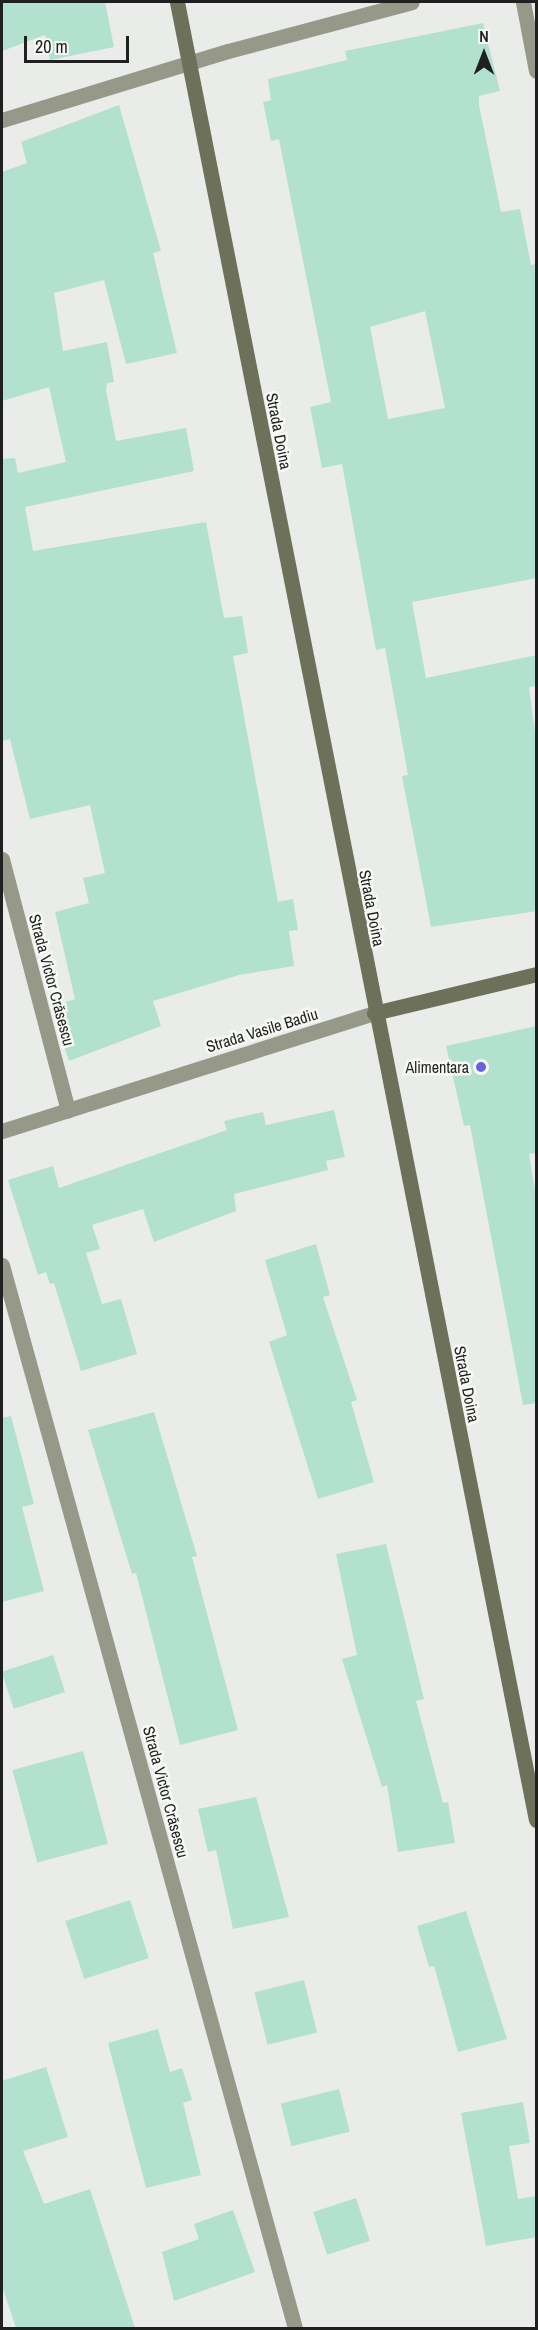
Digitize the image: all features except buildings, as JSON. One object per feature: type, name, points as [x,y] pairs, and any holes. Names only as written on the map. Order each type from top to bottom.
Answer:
[{"type":"main road","name":"Strada Doina","points":[[177,2],[374,1014],[537,1820]]},
{"type":"main road","name":"Strada Vasile Badiu","points":[[374,1014],[537,974]]},
{"type":"street","points":[[2,120],[189,62],[412,2]]},
{"type":"street","points":[[523,2],[537,71]]},
{"type":"street","name":"Strada Victor Crăsescu","points":[[2,859],[68,1110]]},
{"type":"street","name":"Strada Vasile Badiu","points":[[2,1131],[374,1014]]},
{"type":"street","name":"Strada Victor Crăsescu","points":[[2,1265],[295,2328]]},
{"type":"place","name":"Alimentara","points":[[481,1067]]}]
